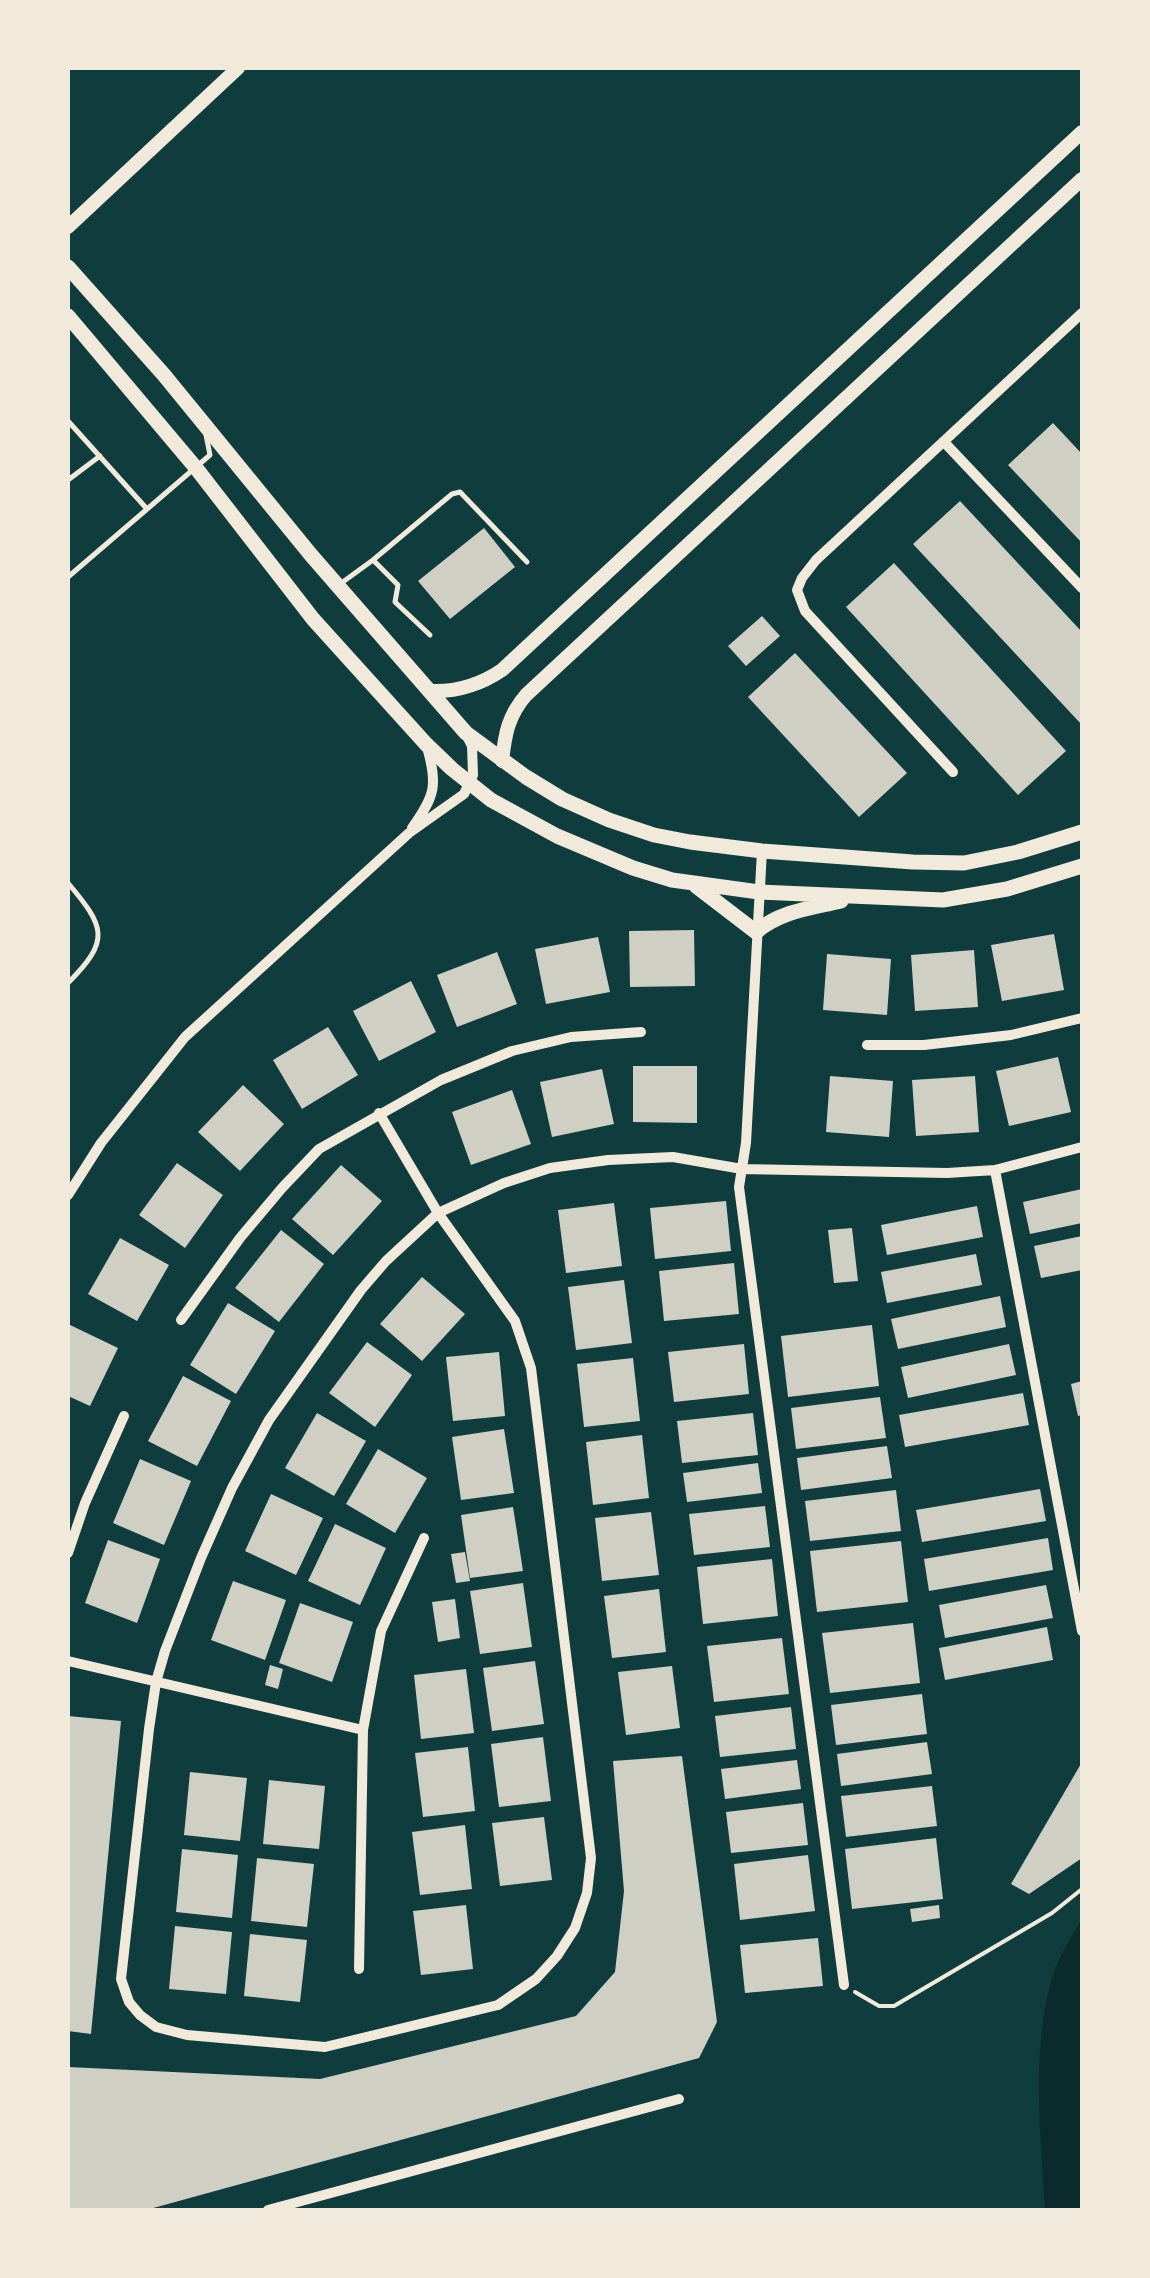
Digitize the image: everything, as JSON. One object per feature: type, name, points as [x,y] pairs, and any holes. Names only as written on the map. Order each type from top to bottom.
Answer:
[{"type":"main road","points":[[68,267],[164,374],[338,586],[466,733],[562,799],[654,835],[762,852],[913,862],[964,863],[1018,852],[1082,832]]},
{"type":"main road","points":[[68,316],[196,468],[313,618],[426,744],[470,784],[504,807],[590,852],[633,868],[693,884],[759,892],[943,900],[1007,889],[1082,866]]},
{"type":"main road","points":[[693,884],[756,932],[786,914],[858,897]]},
{"type":"street","points":[[68,227],[238,68]]},
{"type":"street","points":[[431,691],[474,686],[502,670],[1082,132]]},
{"type":"street","points":[[502,760],[508,722],[526,695],[1082,179]]},
{"type":"street","points":[[953,772],[805,611],[797,590],[816,560],[1082,313]]},
{"type":"street","points":[[944,442],[1082,588]]},
{"type":"street","points":[[68,1195],[101,1143],[185,1037],[408,832],[457,800],[473,774],[472,746],[466,733]]},
{"type":"street","points":[[408,832],[428,805],[433,790],[426,744]]},
{"type":"street","points":[[762,852],[746,1144],[739,1187],[844,1986]]},
{"type":"street","points":[[867,1045],[924,1046],[993,1037],[1082,1018]]},
{"type":"street","points":[[180,1320],[240,1238],[319,1149],[441,1080],[512,1051],[572,1037],[641,1032]]},
{"type":"street","points":[[379,1113],[438,1213],[515,1321],[531,1368],[590,1858],[586,1894],[575,1928],[557,1956],[536,1979],[498,2004],[325,2047],[186,2035],[156,2028],[140,2015],[129,2002],[121,1980],[156,1682],[201,1558],[232,1488],[270,1420],[361,1290],[386,1262],[438,1213],[504,1183],[550,1168],[673,1157],[742,1169],[947,1173],[995,1170],[1082,1147]]},
{"type":"street","points":[[995,1170],[1082,1630]]},
{"type":"street","points":[[68,1553],[85,1503],[124,1416]]},
{"type":"street","points":[[359,1970],[363,1730],[380,1632],[424,1538]]},
{"type":"street","points":[[68,1660],[363,1730]]},
{"type":"street","points":[[268,2210],[680,2100]]},
{"type":"lane","points":[[68,421],[147,509]]},
{"type":"lane","points":[[68,576],[210,454],[204,424]]},
{"type":"lane","points":[[68,480],[100,456]]},
{"type":"lane","points":[[338,586],[452,494],[460,492],[527,562]]},
{"type":"lane","points":[[374,560],[398,585],[396,602],[430,635]]},
{"type":"lane","points":[[68,883],[89,908],[98,936],[88,963],[68,983]]},
{"type":"path","points":[[844,1986],[879,2006],[894,2006],[1052,1913],[1082,1889]]},
{"type":"water","points":[[1082,1919],[1082,2210],[1045,2210],[1039,2095],[1041,2037],[1054,1973]]},
{"type":"building","points":[[1053,423],[1082,454],[1082,543],[1008,465]]},
{"type":"building","points":[[960,501],[1082,632],[1082,725],[913,544]]},
{"type":"building","points":[[484,528],[515,567],[450,619],[418,581]]},
{"type":"building","points":[[894,563],[1066,751],[1018,795],[846,607]]},
{"type":"building","points":[[762,616],[780,636],[746,666],[728,646]]},
{"type":"building","points":[[795,653],[907,773],[859,817],[748,697]]},
{"type":"building","points":[[694,930],[695,986],[630,987],[629,931]]},
{"type":"building","points":[[1054,934],[1064,990],[1002,1001],[991,945]]},
{"type":"building","points":[[598,937],[610,992],[546,1004],[535,949]]},
{"type":"building","points":[[974,950],[978,1007],[915,1011],[911,955]]},
{"type":"building","points":[[497,952],[517,1004],[457,1027],[437,975]]},
{"type":"building","points":[[827,954],[891,959],[887,1015],[823,1010]]},
{"type":"building","points":[[411,981],[436,1032],[379,1061],[353,1011]]},
{"type":"building","points":[[328,1027],[358,1075],[302,1109],[273,1060]]},
{"type":"building","points":[[1058,1057],[1071,1112],[1009,1126],[996,1071]]},
{"type":"building","points":[[633,1066],[697,1066],[697,1123],[633,1122]]},
{"type":"building","points":[[602,1069],[614,1124],[552,1137],[540,1082]]},
{"type":"building","points":[[830,1076],[893,1081],[889,1137],[826,1132]]},
{"type":"building","points":[[975,1076],[979,1132],[916,1136],[912,1080]]},
{"type":"building","points":[[243,1085],[284,1124],[240,1171],[198,1132]]},
{"type":"building","points":[[512,1090],[531,1144],[471,1165],[452,1112]]},
{"type":"building","points":[[177,1163],[223,1195],[185,1248],[139,1215]]},
{"type":"building","points":[[341,1165],[382,1201],[333,1255],[292,1219]]},
{"type":"building","points":[[1082,1189],[1082,1223],[1030,1234],[1023,1202]]},
{"type":"building","points":[[726,1201],[731,1251],[655,1259],[650,1208]]},
{"type":"building","points":[[614,1203],[622,1266],[566,1273],[558,1210]]},
{"type":"building","points":[[977,1206],[983,1237],[887,1255],[881,1225]]},
{"type":"building","points":[[852,1228],[858,1281],[834,1283],[828,1230]]},
{"type":"building","points":[[281,1230],[324,1264],[279,1322],[235,1288]]},
{"type":"building","points":[[1082,1236],[1082,1270],[1041,1278],[1034,1246]]},
{"type":"building","points":[[120,1238],[169,1265],[137,1321],[88,1294]]},
{"type":"building","points":[[976,1254],[982,1285],[887,1303],[881,1272]]},
{"type":"building","points":[[734,1263],[739,1314],[664,1321],[659,1271]]},
{"type":"building","points":[[422,1277],[465,1314],[422,1361],[380,1324]]},
{"type":"building","points":[[624,1280],[632,1343],[576,1350],[568,1287]]},
{"type":"building","points":[[1000,1296],[1006,1327],[898,1349],[891,1319]]},
{"type":"building","points":[[228,1303],[275,1331],[236,1394],[190,1365]]},
{"type":"building","points":[[68,1324],[118,1348],[90,1406],[68,1396]]},
{"type":"building","points":[[872,1325],[879,1386],[788,1397],[781,1336]]},
{"type":"building","points":[[367,1342],[412,1375],[375,1427],[329,1393]]},
{"type":"building","points":[[744,1344],[749,1394],[674,1402],[668,1352]]},
{"type":"building","points":[[1009,1344],[1016,1375],[908,1398],[901,1367]]},
{"type":"building","points":[[499,1352],[505,1416],[453,1421],[446,1357]]},
{"type":"building","points":[[633,1358],[640,1421],[584,1427],[577,1364]]},
{"type":"building","points":[[183,1376],[231,1401],[197,1466],[148,1441]]},
{"type":"building","points":[[1082,1381],[1082,1415],[1078,1416],[1071,1384]]},
{"type":"building","points":[[1023,1393],[1029,1425],[905,1447],[899,1415]]},
{"type":"building","points":[[880,1397],[886,1438],[796,1449],[791,1408]]},
{"type":"building","points":[[317,1413],[366,1441],[334,1496],[285,1468]]},
{"type":"building","points":[[753,1413],[758,1455],[682,1463],[677,1421]]},
{"type":"building","points":[[504,1429],[514,1493],[461,1500],[452,1437]]},
{"type":"building","points":[[642,1435],[649,1498],[593,1505],[586,1442]]},
{"type":"building","points":[[887,1446],[892,1478],[801,1490],[797,1458]]},
{"type":"building","points":[[378,1449],[427,1478],[395,1533],[346,1504]]},
{"type":"building","points":[[140,1459],[191,1481],[164,1545],[113,1523]]},
{"type":"building","points":[[758,1463],[762,1493],[687,1502],[683,1473]]},
{"type":"building","points":[[1040,1489],[1046,1521],[922,1542],[916,1510]]},
{"type":"building","points":[[896,1490],[901,1531],[810,1541],[805,1501]]},
{"type":"building","points":[[271,1494],[323,1518],[296,1575],[245,1551]]},
{"type":"building","points":[[765,1506],[770,1547],[694,1555],[689,1514]]},
{"type":"building","points":[[513,1507],[523,1571],[470,1578],[461,1515]]},
{"type":"building","points":[[651,1512],[659,1575],[602,1581],[595,1518]]},
{"type":"building","points":[[335,1524],[386,1548],[360,1605],[308,1581]]},
{"type":"building","points":[[1048,1538],[1053,1570],[929,1591],[924,1559]]},
{"type":"building","points":[[108,1540],[160,1559],[137,1623],[85,1603]]},
{"type":"building","points":[[901,1541],[908,1602],[817,1612],[810,1551]]},
{"type":"building","points":[[465,1552],[470,1581],[456,1583],[451,1554]]},
{"type":"building","points":[[772,1559],[778,1616],[703,1624],[697,1567]]},
{"type":"building","points":[[233,1581],[286,1600],[265,1660],[211,1640]]},
{"type":"building","points":[[523,1583],[532,1647],[480,1654],[470,1591]]},
{"type":"building","points":[[1046,1585],[1053,1618],[945,1638],[939,1605]]},
{"type":"building","points":[[659,1589],[666,1652],[612,1658],[604,1596]]},
{"type":"building","points":[[455,1599],[460,1638],[438,1642],[432,1602]]},
{"type":"building","points":[[300,1603],[353,1622],[332,1682],[279,1663]]},
{"type":"building","points":[[913,1623],[920,1683],[830,1693],[822,1633]]},
{"type":"building","points":[[1047,1627],[1053,1660],[945,1680],[939,1648]]},
{"type":"building","points":[[782,1638],[789,1694],[714,1702],[707,1646]]},
{"type":"building","points":[[535,1661],[544,1724],[492,1731],[483,1668]]},
{"type":"building","points":[[270,1665],[283,1669],[278,1689],[265,1685]]},
{"type":"building","points":[[672,1666],[680,1728],[626,1735],[618,1672]]},
{"type":"building","points":[[466,1669],[474,1733],[421,1739],[414,1675]]},
{"type":"building","points":[[922,1694],[927,1734],[836,1745],[831,1705]]},
{"type":"building","points":[[791,1707],[796,1749],[720,1757],[715,1716]]},
{"type":"building","points":[[68,1716],[121,1721],[91,2034],[68,2031]]},
{"type":"building","points":[[543,1737],[551,1801],[499,1807],[491,1744]]},
{"type":"building","points":[[927,1742],[932,1774],[841,1786],[837,1754]]},
{"type":"building","points":[[468,1747],[475,1811],[423,1817],[415,1753]]},
{"type":"building","points":[[682,1756],[717,2022],[699,2058],[146,2210],[68,2210],[68,2067],[320,2079],[576,2016],[615,1972],[624,1891],[613,1761]]},
{"type":"building","points":[[797,1760],[801,1789],[725,1799],[721,1769]]},
{"type":"building","points":[[1082,1762],[1082,1858],[1029,1894],[1011,1884]]},
{"type":"building","points":[[190,1772],[247,1778],[240,1841],[184,1835]]},
{"type":"building","points":[[269,1780],[325,1786],[319,1849],[263,1844]]},
{"type":"building","points":[[932,1786],[937,1826],[846,1837],[841,1796]]},
{"type":"building","points":[[803,1803],[808,1845],[731,1853],[726,1812]]},
{"type":"building","points":[[544,1817],[552,1880],[500,1886],[492,1823]]},
{"type":"building","points":[[465,1825],[472,1889],[420,1895],[412,1832]]},
{"type":"building","points":[[936,1838],[943,1899],[852,1909],[845,1849]]},
{"type":"building","points":[[182,1849],[238,1855],[232,1918],[176,1912]]},
{"type":"building","points":[[808,1855],[815,1911],[740,1920],[734,1864]]},
{"type":"building","points":[[257,1858],[314,1864],[307,1927],[251,1921]]},
{"type":"building","points":[[466,1905],[473,1969],[421,1975],[413,1911]]},
{"type":"building","points":[[939,1905],[940,1918],[912,1922],[910,1909]]},
{"type":"building","points":[[175,1926],[232,1932],[226,1994],[169,1989]]},
{"type":"building","points":[[250,1934],[307,1940],[300,2002],[244,1996]]},
{"type":"building","points":[[818,1938],[823,1986],[745,1993],[740,1945]]}]
